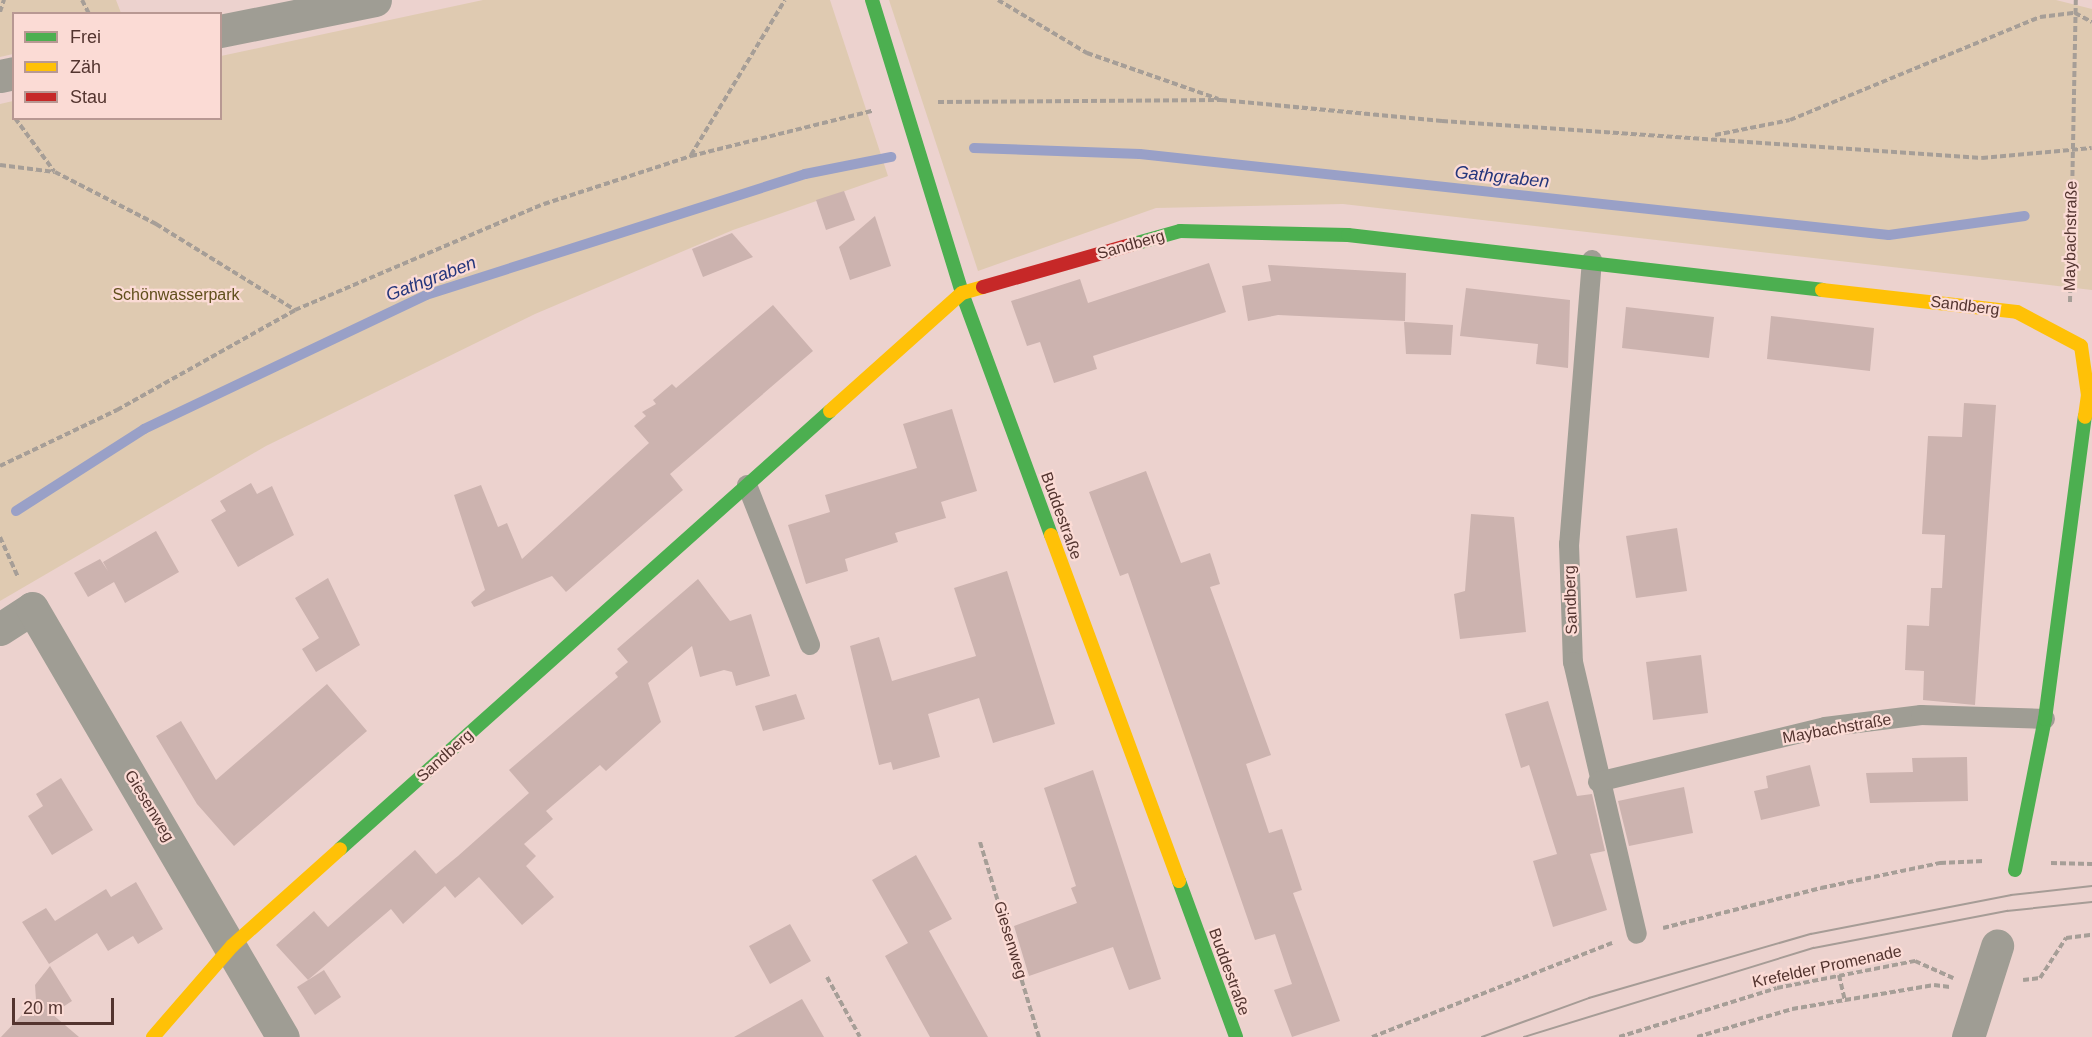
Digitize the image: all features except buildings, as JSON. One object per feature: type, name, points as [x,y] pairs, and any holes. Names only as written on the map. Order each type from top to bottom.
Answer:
[{"type":"street","points":[[222,31],[375,0]]},
{"type":"street","name":"Buddestraße","points":[[872,0],[907,102],[962,293],[1236,1037]]},
{"type":"street","name":"Sandberg","points":[[153,1037],[232,946],[962,293],[1180,231],[1348,235],[1592,260],[2018,312],[2081,346]]},
{"type":"street","points":[[2016,864],[2045,719],[2088,395],[2081,346]]},
{"type":"street","points":[[0,629],[32,608]]},
{"type":"street","name":"Giesenweg","points":[[32,608],[232,946],[283,1037]]},
{"type":"street","points":[[1968,1037],[1997,946]]},
{"type":"lane","name":"Sandberg","points":[[1592,260],[1569,544],[1573,662],[1598,782],[1637,934]]},
{"type":"lane","points":[[747,485],[810,645]]},
{"type":"lane","name":"Maybachstraße","points":[[1598,782],[1825,727],[1921,715],[2045,719]]},
{"type":"path","points":[[0,12],[4,0]]},
{"type":"path","points":[[691,156],[785,0]]},
{"type":"path","points":[[998,0],[1087,53],[1221,100]]},
{"type":"path","name":"Maybachstraße","points":[[2076,0],[2068,293],[2081,346]]},
{"type":"path","points":[[1708,136],[1790,120],[2040,17],[2075,12],[2092,22]]},
{"type":"path","points":[[0,466],[117,410],[295,310],[544,204],[691,156],[907,102],[1221,100],[1442,121],[1708,136],[1982,158],[2073,154],[2092,148]]},
{"type":"path","points":[[16,120],[55,172]]},
{"type":"path","points":[[0,165],[55,172],[156,224],[295,310]]},
{"type":"path","points":[[0,537],[32,608]]},
{"type":"path","name":"Giesenweg","points":[[981,842],[1039,1037]]},
{"type":"path","points":[[1372,1037],[1637,934],[1940,863],[2092,864]]},
{"type":"path","name":"Krefelder Promenade","points":[[1619,1037],[1777,988],[1915,961],[1954,978],[1985,988],[2040,978],[2066,938],[2092,934]]},
{"type":"path","points":[[1839,975],[1845,1000]]},
{"type":"path","points":[[827,977],[860,1037]]},
{"type":"path","points":[[1697,1037],[1792,1009],[1934,985],[1985,988]]},
{"type":"green space","points":[[0,0],[116,0],[121,12],[12,12],[12,54],[0,57]]},
{"type":"green space","name":"Schönwasserpark","points":[[483,0],[830,0],[888,176],[733,230],[535,314],[266,446],[0,601],[0,104],[12,101],[12,120],[222,120],[222,56]]},
{"type":"green space","points":[[889,0],[2056,0],[2092,9],[2092,290],[1343,204],[1156,208],[978,271]]},
{"type":"waterway","name":"Gathgraben","points":[[974,148],[1140,154],[1889,235],[2025,216]]},
{"type":"waterway","name":"Gathgraben","points":[[16,511],[144,429],[426,295],[805,174],[891,157]]},
{"type":"tram line","points":[[1482,1037],[1589,998],[1811,934],[2011,895],[2092,886]]},
{"type":"tram line","points":[[1524,1037],[1814,948],[2007,911],[2092,902]]},
{"type":"traffic: fast","points":[[872,0],[962,293],[1051,535]]},
{"type":"traffic: fast","points":[[1130,245],[1180,231],[1348,235],[1822,290]]},
{"type":"traffic: fast","points":[[340,849],[830,411]]},
{"type":"traffic: fast","points":[[2015,870],[2045,719],[2085,417]]},
{"type":"traffic: fast","points":[[1179,881],[1236,1037]]},
{"type":"traffic: slow","points":[[830,411],[962,293],[983,287]]},
{"type":"traffic: slow","points":[[1822,290],[2017,312],[2081,346],[2088,395],[2085,417]]},
{"type":"traffic: slow","points":[[1051,535],[1179,881]]},
{"type":"traffic: slow","points":[[153,1037],[232,946],[340,849]]},
{"type":"traffic: jam","points":[[983,287],[1130,245]]}]
